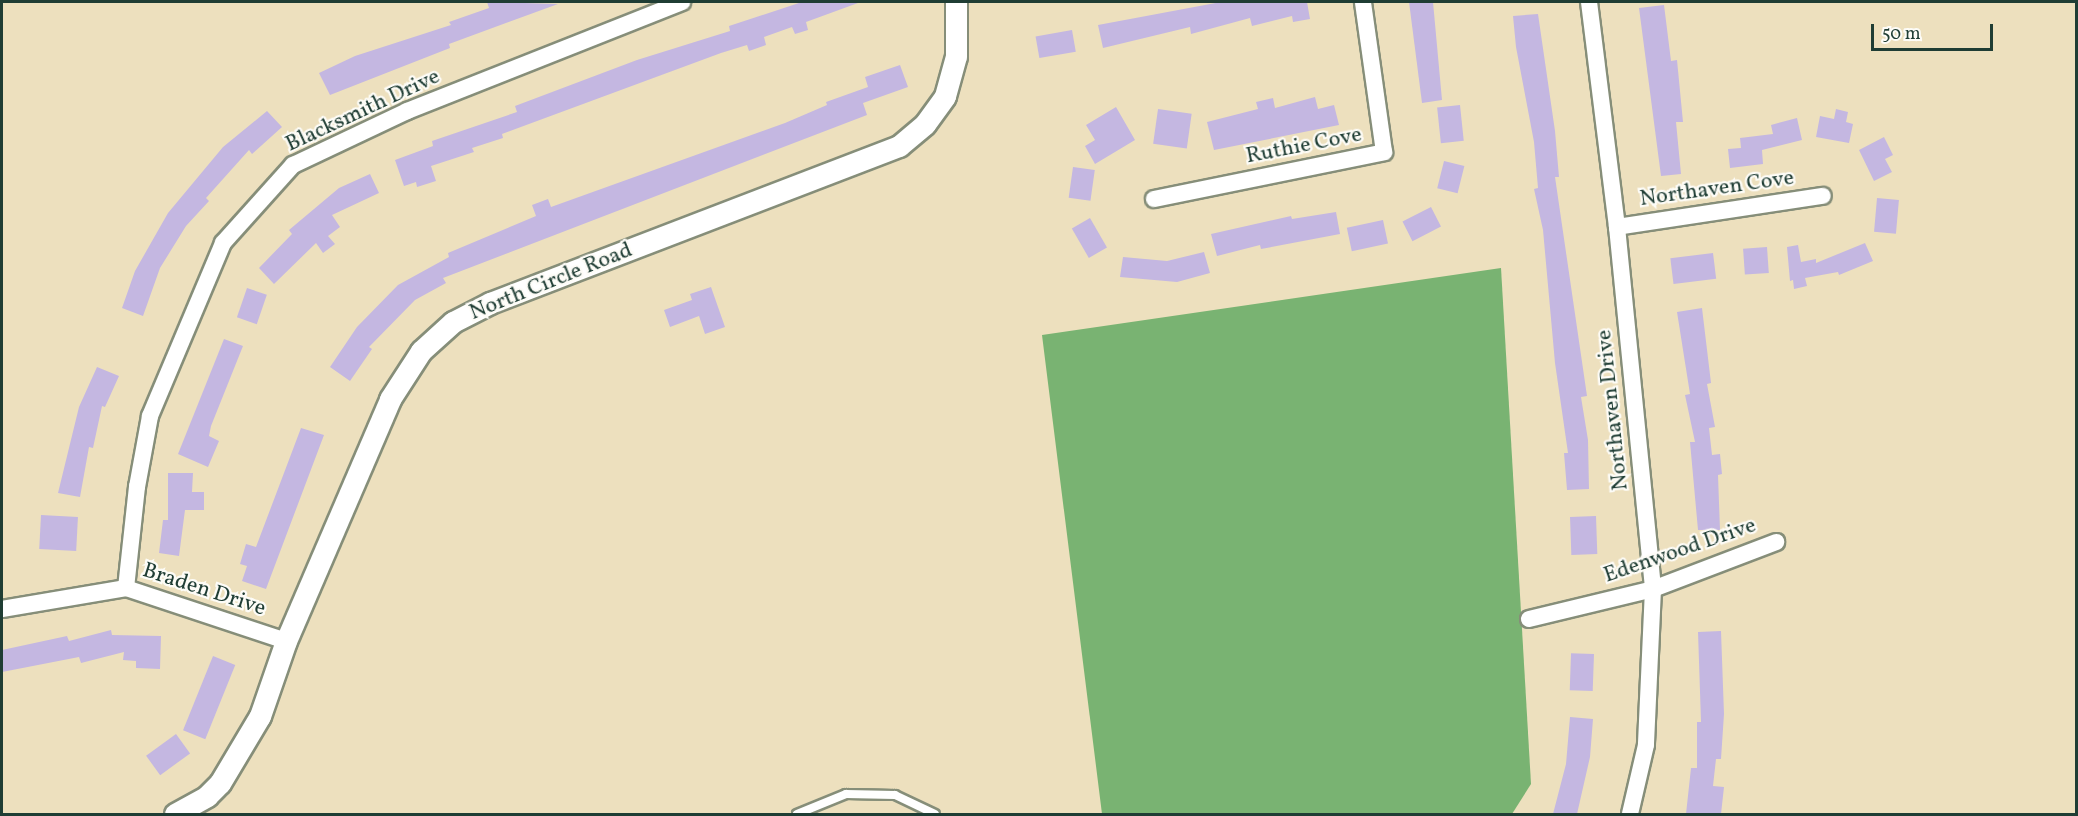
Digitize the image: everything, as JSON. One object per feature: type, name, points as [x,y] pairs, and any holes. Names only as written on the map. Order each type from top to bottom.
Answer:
[{"type":"street","name":"Blacksmith Drive","points":[[126,588],[136,487],[150,416],[222,243],[293,165],[407,111],[682,2]]},
{"type":"street","name":"North Circle Road","points":[[175,814],[207,796],[233,764],[260,716],[286,640],[390,399],[421,351],[453,322],[490,303],[898,146],[925,124],[945,96],[956,56],[959,2]]},
{"type":"street","name":"Ruthie Cove","points":[[1154,199],[1384,152],[1363,2]]},
{"type":"street","name":"Northaven Drive","points":[[1589,2],[1617,227],[1653,589],[1646,745],[1630,814]]},
{"type":"street","name":"Northaven Cove","points":[[1617,227],[1823,196]]},
{"type":"street","name":"Edenwood Drive","points":[[1529,619],[1653,589],[1776,542]]},
{"type":"street","name":"Braden Drive","points":[[2,609],[126,588],[286,640]]},
{"type":"lane","points":[[797,814],[846,794],[895,795],[936,814]]},
{"type":"green space","points":[[1501,268],[1531,784],[1512,814],[1102,814],[1042,335]]},
{"type":"building","points":[[487,2],[558,4],[449,44],[450,48],[330,95],[319,73],[355,56],[451,25],[449,22],[489,8]]},
{"type":"building","points":[[802,2],[858,3],[806,22],[808,30],[795,34],[792,27],[764,37],[766,45],[749,51],[747,45],[721,53],[502,134],[503,138],[472,148],[474,152],[431,166],[436,181],[417,187],[416,182],[404,186],[395,160],[433,146],[432,141],[517,112],[515,106],[637,60],[730,31],[729,26]]},
{"type":"building","points":[[1221,2],[1307,2],[1310,19],[1293,22],[1292,16],[1252,26],[1250,18],[1191,34],[1190,27],[1103,48],[1098,25]]},
{"type":"building","points":[[1409,2],[1433,2],[1442,100],[1422,103]]},
{"type":"building","points":[[1664,5],[1671,61],[1677,60],[1683,122],[1676,122],[1681,174],[1661,176],[1639,8]]},
{"type":"building","points":[[1538,14],[1555,131],[1559,177],[1555,177],[1587,396],[1581,397],[1588,440],[1589,489],[1567,490],[1564,453],[1568,453],[1555,363],[1543,230],[1534,189],[1538,188],[1534,142],[1516,47],[1513,16]]},
{"type":"building","points":[[1072,30],[1076,52],[1039,58],[1036,36]]},
{"type":"building","points":[[900,65],[908,87],[863,103],[867,115],[443,278],[446,283],[415,300],[369,347],[372,349],[350,381],[330,367],[357,327],[398,285],[449,257],[448,253],[536,216],[532,205],[548,199],[551,207],[785,123],[827,105],[826,102],[868,87],[865,77]]},
{"type":"building","points":[[1315,97],[1318,109],[1334,105],[1339,125],[1214,150],[1207,122],[1258,109],[1256,102],[1273,98],[1275,108]]},
{"type":"building","points":[[1460,105],[1464,141],[1441,143],[1437,107]]},
{"type":"building","points":[[1116,107],[1135,140],[1095,164],[1085,146],[1095,140],[1086,125]]},
{"type":"building","points":[[1158,109],[1192,114],[1187,148],[1153,144]]},
{"type":"building","points":[[1836,109],[1848,112],[1846,122],[1853,124],[1849,143],[1816,137],[1820,116],[1834,119]]},
{"type":"building","points":[[267,111],[282,127],[252,154],[249,150],[206,198],[209,201],[186,226],[160,268],[143,316],[122,308],[135,271],[168,213],[223,147]]},
{"type":"building","points":[[1797,118],[1802,140],[1762,150],[1763,164],[1730,168],[1728,149],[1741,148],[1740,138],[1773,134],[1771,125]]},
{"type":"building","points":[[1884,137],[1893,155],[1885,159],[1892,172],[1874,181],[1859,150]]},
{"type":"building","points":[[1444,161],[1464,166],[1458,193],[1437,188]]},
{"type":"building","points":[[1073,167],[1095,170],[1090,201],[1069,198]]},
{"type":"building","points":[[370,174],[379,193],[332,215],[340,227],[328,236],[335,244],[323,253],[316,243],[274,284],[259,268],[292,234],[289,230],[339,188]]},
{"type":"building","points":[[1877,198],[1899,200],[1896,234],[1874,232]]},
{"type":"building","points":[[1431,207],[1441,227],[1412,241],[1402,222]]},
{"type":"building","points":[[1336,212],[1340,234],[1261,249],[1260,245],[1217,256],[1211,234],[1291,216],[1292,219]]},
{"type":"building","points":[[1090,218],[1107,247],[1089,258],[1072,229]]},
{"type":"building","points":[[1383,220],[1388,243],[1352,251],[1347,228]]},
{"type":"building","points":[[1865,243],[1873,261],[1839,275],[1838,272],[1805,278],[1807,286],[1794,289],[1793,280],[1790,281],[1787,247],[1798,245],[1801,262],[1816,259],[1816,263]]},
{"type":"building","points":[[1767,247],[1769,273],[1745,275],[1743,249]]},
{"type":"building","points":[[1204,252],[1210,273],[1177,282],[1120,277],[1123,257],[1167,261]]},
{"type":"building","points":[[1713,253],[1716,279],[1673,284],[1670,258]]},
{"type":"building","points":[[711,287],[725,327],[705,334],[699,316],[670,327],[664,310],[692,300],[690,294]]},
{"type":"building","points":[[247,288],[267,295],[257,324],[237,317]]},
{"type":"building","points":[[1702,308],[1711,383],[1707,384],[1715,427],[1709,428],[1712,455],[1720,454],[1722,474],[1718,475],[1720,530],[1698,530],[1690,442],[1695,442],[1685,395],[1690,394],[1677,312]]},
{"type":"building","points":[[224,339],[243,346],[211,426],[209,436],[219,441],[208,467],[178,454]]},
{"type":"building","points":[[97,367],[119,376],[105,407],[102,406],[93,448],[89,447],[80,497],[58,493],[79,407]]},
{"type":"building","points":[[301,428],[324,435],[266,589],[242,581],[247,566],[240,564],[246,544],[256,547]]},
{"type":"building","points":[[168,473],[193,473],[192,492],[204,492],[204,510],[185,510],[179,556],[159,553],[163,520],[168,520]]},
{"type":"building","points":[[41,515],[78,517],[76,551],[39,549]]},
{"type":"building","points":[[1596,516],[1597,554],[1571,555],[1570,517]]},
{"type":"building","points":[[111,630],[112,635],[161,636],[160,669],[136,668],[136,661],[123,660],[124,652],[81,663],[79,657],[2,672],[2,650],[67,636],[69,641]]},
{"type":"building","points":[[1721,631],[1724,714],[1721,759],[1716,759],[1713,786],[1724,787],[1721,814],[1686,814],[1691,768],[1697,768],[1697,722],[1701,722],[1698,632]]},
{"type":"building","points":[[1571,653],[1594,654],[1593,691],[1570,690]]},
{"type":"building","points":[[213,656],[235,665],[205,739],[183,730]]},
{"type":"building","points":[[1570,717],[1593,719],[1590,757],[1577,814],[1553,814],[1566,764]]},
{"type":"building","points":[[176,734],[190,753],[160,775],[146,756]]}]
